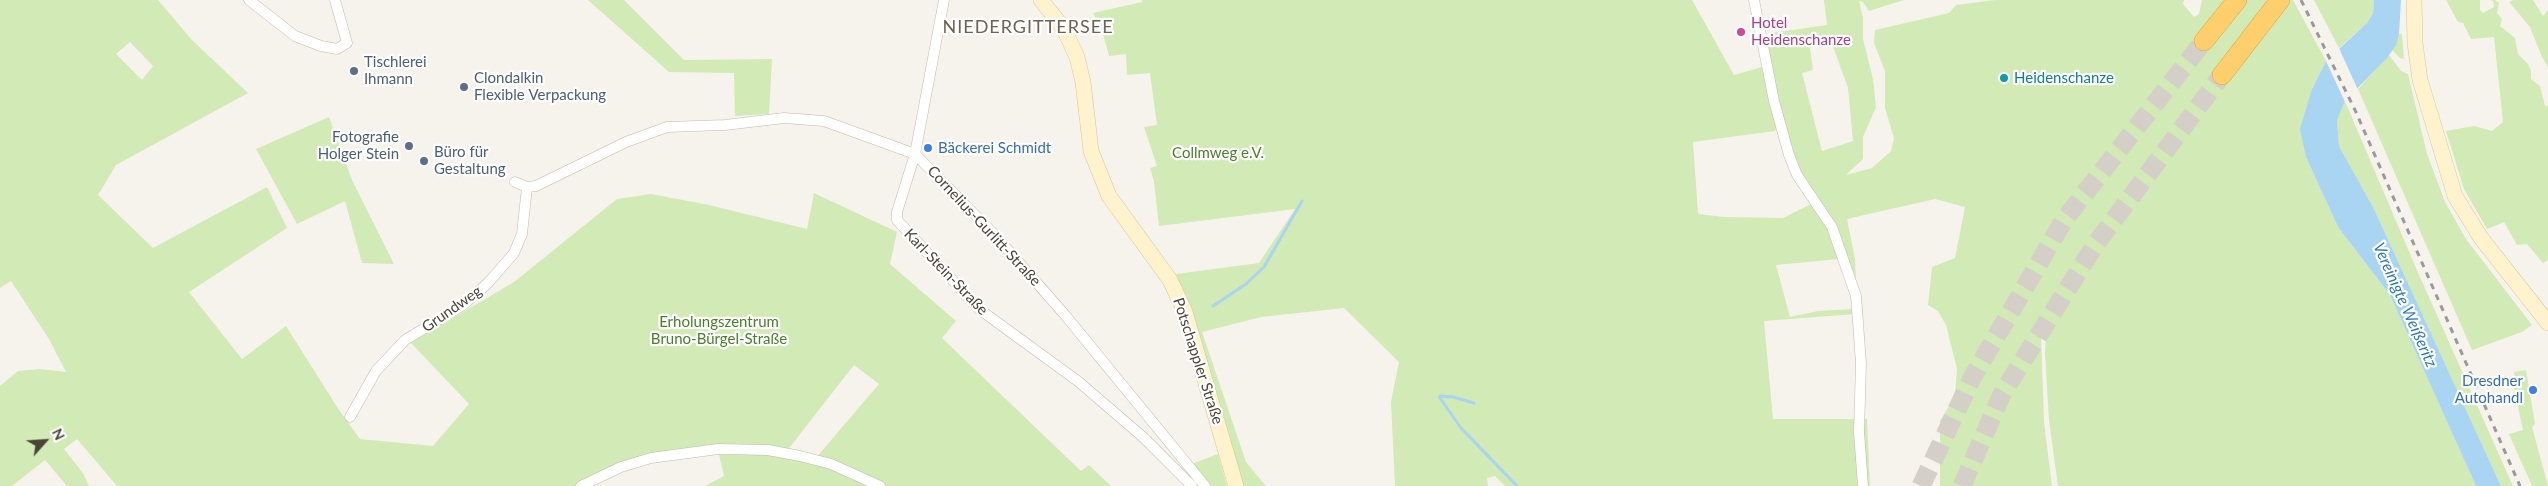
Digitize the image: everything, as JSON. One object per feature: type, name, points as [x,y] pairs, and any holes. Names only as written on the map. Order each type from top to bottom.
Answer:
[{"type":"highway","points":[[2204,41],[2237,0]]},
{"type":"highway","points":[[2222,75],[2280,0]]},
{"type":"street","points":[[249,0],[285,30],[304,40],[331,49],[337,49],[347,43],[335,0]]},
{"type":"street","name":"Karl-Stein-Straße","points":[[944,0],[915,154],[897,220],[903,228],[921,243],[979,309],[1079,382],[1144,438],[1192,486]]},
{"type":"street","name":"Potschappler Straße","points":[[1041,0],[1064,29],[1077,56],[1083,82],[1091,151],[1109,196],[1170,280],[1185,312],[1236,486]]},
{"type":"street","points":[[1754,0],[1774,101],[1789,156],[1800,181],[1832,227],[1856,296],[1862,363],[1859,432],[1863,486]]},
{"type":"street","points":[[2414,0],[2415,43],[2420,80],[2455,196],[2481,238],[2548,323]]},
{"type":"street","name":"Cornelius-Gurlitt-Straße","points":[[527,187],[536,186],[626,142],[675,126],[726,124],[784,118],[824,121],[915,154],[994,234],[1065,315],[1205,486]]},
{"type":"street","points":[[515,182],[527,187]]},
{"type":"street","name":"Grundweg","points":[[350,417],[376,371],[405,340],[463,305],[488,283],[514,252],[522,234],[527,187]]},
{"type":"street","points":[[581,486],[600,476],[640,461],[696,451],[752,450],[786,453],[808,458],[847,470],[880,486]]},
{"type":"green space","name":"Erholungszentrum Bruno-Bürgel-Straße","points":[[0,0],[158,0],[192,40],[248,93],[116,165],[98,195],[153,248],[267,187],[287,228],[189,292],[242,359],[286,326],[339,410],[360,439],[433,446],[469,404],[411,343],[514,282],[617,199],[651,194],[709,205],[807,229],[814,193],[897,232],[890,264],[956,321],[942,338],[1081,471],[1089,465],[1111,486],[705,486],[724,476],[718,450],[675,453],[581,486],[117,486],[77,439],[64,449],[83,473],[89,486],[67,486],[45,460],[12,486],[0,486],[0,386],[18,371],[40,369],[66,372],[49,339],[11,281],[0,288]],"holes":[[[130,42],[153,66],[142,80],[116,54]],[[854,365],[879,384],[815,459],[786,452]]]},
{"type":"green space","points":[[588,0],[624,0],[684,60],[772,59],[769,114],[735,116],[734,73],[669,72]]},
{"type":"green space","name":"Collmweg e.V.","points":[[1142,0],[1692,0],[1734,75],[1762,67],[1777,127],[1775,131],[1693,142],[1698,214],[1724,217],[1783,218],[1813,203],[1824,217],[1847,273],[1856,314],[1764,321],[1773,419],[1855,419],[1860,486],[1505,486],[1495,476],[1487,478],[1488,486],[1395,486],[1391,402],[1399,362],[1344,308],[1261,317],[1202,332],[1246,462],[1266,486],[1236,486],[1170,280],[1176,274],[1259,263],[1295,209],[1159,226],[1154,182],[1150,168],[1157,166],[1144,127],[1157,125],[1150,73],[1127,75],[1126,54],[1109,56],[1102,30],[1093,13],[1142,2]],"holes":[[[1839,259],[1851,295],[1852,309],[1818,311],[1790,317],[1776,265]]]},
{"type":"green space","points":[[1824,0],[1904,0],[1869,11],[1863,2],[1859,1],[1863,17],[1863,39],[1873,79],[1876,107],[1863,137],[1863,159],[1846,175],[1872,168],[1891,151],[1894,138],[1885,108],[1885,71],[1874,43],[1875,30],[1949,13],[1956,5],[1995,0],[2184,0],[2183,4],[2194,17],[2199,14],[2202,0],[2293,0],[2326,61],[2312,89],[2306,157],[2338,227],[2390,295],[2476,486],[2058,486],[2049,420],[2045,353],[2046,335],[2041,334],[2044,422],[2052,486],[1940,486],[1940,421],[1955,396],[1957,369],[1946,325],[1938,311],[1928,305],[1932,267],[1955,258],[1965,207],[1935,199],[1847,219],[1855,259],[1856,280],[1847,255],[1801,178],[1785,130],[1767,41],[1771,33],[1827,25]],"holes":[[[1831,41],[1848,88],[1853,141],[1822,151],[1802,73],[1813,70],[1810,48]]]},
{"type":"green space","points":[[2314,0],[2374,0],[2373,13],[2367,23],[2339,48]]},
{"type":"green space","points":[[2446,0],[2480,0],[2480,10],[2483,13],[2494,7],[2493,1],[2490,0],[2495,0],[2499,3],[2497,13],[2502,19],[2500,26],[2515,38],[2518,54],[2528,64],[2531,71],[2531,79],[2540,86],[2545,106],[2548,105],[2548,260],[2543,263],[2527,244],[2517,245],[2504,222],[2487,229],[2464,189],[2446,131],[2474,126],[2492,131],[2503,122],[2494,37],[2471,39],[2463,23],[2458,22]]},
{"type":"green space","points":[[2514,0],[2533,0],[2543,16],[2548,10],[2548,67],[2530,27],[2509,2]]},
{"type":"green space","points":[[2399,34],[2402,34],[2404,59],[2400,58],[2392,50]]},
{"type":"green space","points":[[2389,55],[2401,71],[2408,74],[2427,154],[2445,202],[2466,239],[2532,325],[2522,332],[2472,350],[2358,89]]},
{"type":"green space","points":[[2345,101],[2416,268],[2513,486],[2501,486],[2374,209],[2339,146],[2337,120]]},
{"type":"green space","points":[[329,117],[352,180],[394,264],[362,263],[345,201],[297,224],[256,149]]},
{"type":"green space","points":[[2526,370],[2535,424],[2532,427],[2548,486],[2532,486],[2509,434],[2523,430],[2514,388],[2516,385],[2514,372]]},
{"type":"green space","points":[[1862,419],[1867,419],[1870,486],[1867,486]]},
{"type":"green space","points":[[1218,454],[1227,486],[1211,486],[1192,464]]},
{"type":"water","name":"Vereinigte Weißeritz","points":[[2374,0],[2401,0],[2399,34],[2396,45],[2387,58],[2345,101],[2337,120],[2339,146],[2374,209],[2501,486],[2476,486],[2390,295],[2338,227],[2306,157],[2300,129],[2312,89],[2326,61],[2367,23],[2373,13]]},
{"type":"pier","points":[[2338,46],[2359,92],[2346,104],[2325,59]]},
{"type":"waterway","points":[[1213,306],[1246,284],[1264,267],[1302,201]]},
{"type":"waterway","points":[[1474,403],[1453,397],[1440,396],[1461,428],[1517,486]]},
{"type":"tunnel","points":[[1921,486],[1972,378],[2064,220],[2204,41]]},
{"type":"tunnel","points":[[1962,486],[2002,394],[2095,245],[2222,75]]},
{"type":"railway","points":[[2301,0],[2355,110],[2520,486]]},
{"type":"place","name":"Hotel Heidenschanze","points":[[1741,32]]},
{"type":"place","name":"Tischlerei Ihmann","points":[[354,71]]},
{"type":"place","name":"Heidenschanze","points":[[2004,78]]},
{"type":"place","name":"Clondalkin Flexible Verpackung","points":[[464,87]]},
{"type":"place","name":"Fotografie Holger Stein","points":[[409,146]]},
{"type":"place","name":"Bäckerei Schmidt","points":[[928,148]]},
{"type":"place","name":"Büro für Gestaltung","points":[[424,161]]},
{"type":"place","name":"Dresdner Autohandl","points":[[2533,390]]},
{"type":"district","name":"NIEDERGITTERSEE","points":[[1028,27]]}]
